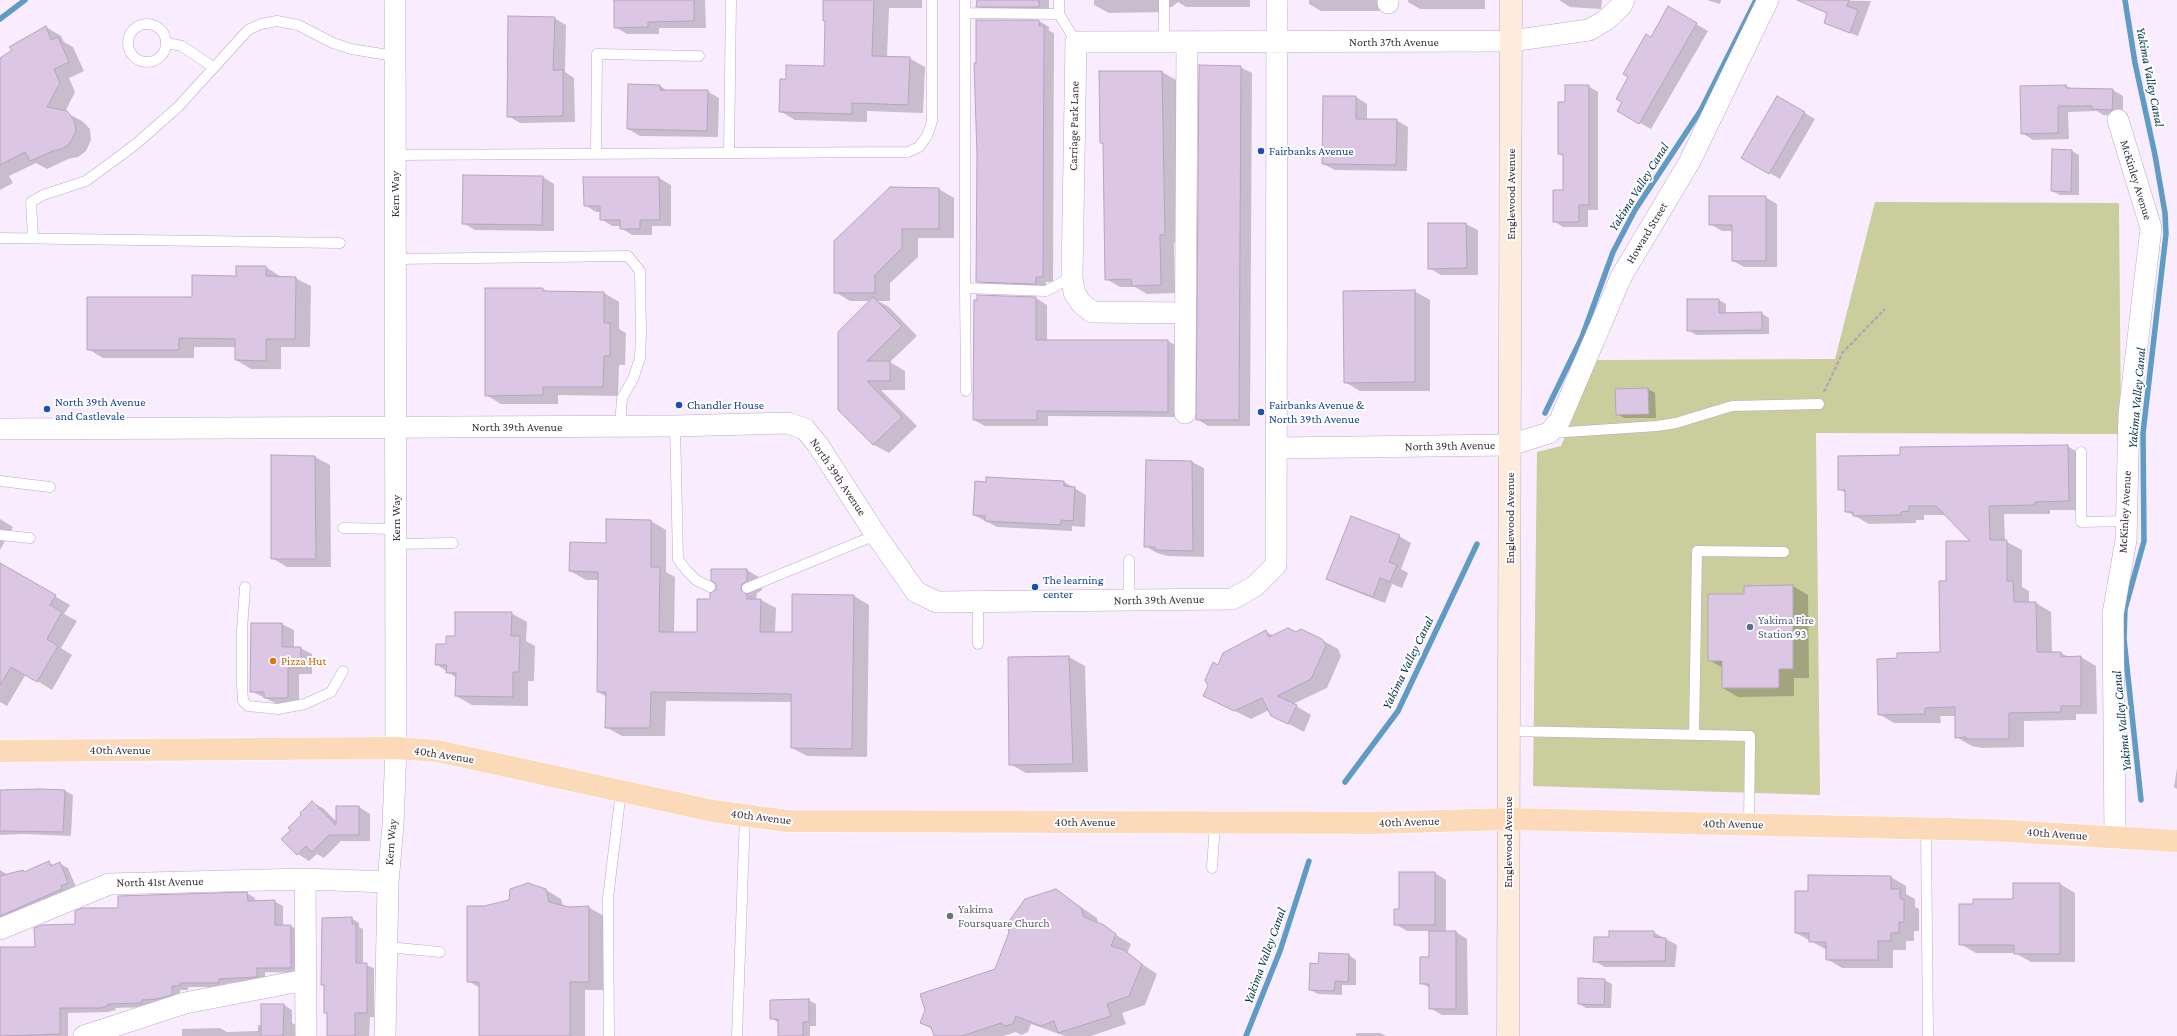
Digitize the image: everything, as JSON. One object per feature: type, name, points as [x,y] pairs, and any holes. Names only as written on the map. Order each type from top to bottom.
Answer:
[{"type":"main road","name":"40th Avenue","points":[[0,751],[396,748],[438,751],[712,811],[787,821],[1374,823],[1508,819],[1990,830],[2177,841]]},
{"type":"street","name":"Kern Way","points":[[385,1036],[388,882],[393,825],[396,748],[395,0]]},
{"type":"street","points":[[1276,0],[1276,448]]},
{"type":"street","name":"Englewood Avenue","points":[[1508,1036],[1512,0]]},
{"type":"street","name":"North 37th Avenue","points":[[1276,42],[1511,41],[1590,30],[1606,20],[1624,0]]},
{"type":"street","name":"Howard Street","points":[[1548,433],[1560,420],[1620,277],[1690,161],[1768,0]]},
{"type":"street","points":[[1076,42],[1276,42]]},
{"type":"street","name":"Carriage Park Lane","points":[[1076,42],[1072,277],[1074,292],[1081,304],[1092,312],[1185,314]]},
{"type":"street","points":[[1185,413],[1187,42]]},
{"type":"street","name":"McKinley Avenue","points":[[2115,838],[2113,614],[2126,540],[2129,414],[2151,228],[2118,120]]},
{"type":"street","name":"North 39th Avenue","points":[[0,429],[620,427],[788,423],[804,429],[818,445],[876,536],[916,592],[936,602],[1232,599],[1255,586],[1276,564],[1276,448],[1510,445]]},
{"type":"street","points":[[1510,445],[1548,433]]},
{"type":"street","points":[[306,879],[306,1036]]},
{"type":"street","name":"North 41st Avenue","points":[[0,929],[109,884],[306,879],[388,882]]},
{"type":"street","points":[[84,1036],[185,1003],[306,980]]},
{"type":"lane","points":[[730,153],[731,0]]},
{"type":"lane","points":[[395,155],[908,152],[919,147],[927,136],[932,121],[932,0]]},
{"type":"lane","points":[[965,0],[966,391]]},
{"type":"lane","points":[[1059,0],[1059,14],[1076,42]]},
{"type":"lane","points":[[1164,0],[1164,42]]},
{"type":"lane","points":[[965,13],[1059,14]]},
{"type":"lane","points":[[33,237],[30,219],[31,202],[43,195],[86,181],[136,144],[178,107],[248,30],[262,24],[277,22],[298,26],[333,43],[351,49],[395,56]]},
{"type":"lane","points":[[167,43],[182,46],[213,68]]},
{"type":"lane","points":[[596,153],[597,54],[699,56]]},
{"type":"lane","points":[[0,238],[33,237],[340,243]]},
{"type":"lane","points":[[396,258],[628,256],[640,271],[641,345],[640,358],[633,379],[622,398],[620,427]]},
{"type":"lane","points":[[965,288],[1046,291],[1072,277]]},
{"type":"lane","points":[[1548,433],[1657,426],[1676,423],[1732,406],[1819,404]]},
{"type":"lane","points":[[675,426],[678,559],[696,580],[710,587]]},
{"type":"lane","points":[[2081,452],[2081,522],[2126,521]]},
{"type":"lane","points":[[0,481],[50,487]]},
{"type":"lane","points":[[343,528],[453,543]]},
{"type":"lane","points":[[0,535],[30,538]]},
{"type":"lane","points":[[747,588],[876,536]]},
{"type":"lane","points":[[1694,735],[1697,550],[1784,552]]},
{"type":"lane","points":[[1129,600],[1130,560]]},
{"type":"lane","points":[[245,587],[242,630],[242,685],[243,701],[248,706],[278,709],[305,704],[331,692],[343,671]]},
{"type":"lane","points":[[978,602],[978,644]]},
{"type":"lane","points":[[1508,731],[1750,736],[1748,825]]},
{"type":"lane","points":[[608,1036],[608,898],[621,791]]},
{"type":"lane","points":[[737,1036],[745,815]]},
{"type":"lane","points":[[1212,868],[1215,823]]},
{"type":"lane","points":[[1926,829],[1928,1036]]},
{"type":"lane","points":[[387,948],[440,952]]},
{"type":"path","points":[[1819,404],[1843,352],[1885,309]]},
{"type":"green space","points":[[1875,202],[2119,203],[2121,434],[1816,433],[1820,795],[1533,786],[1537,452],[1561,446],[1596,360],[1835,359]]},
{"type":"building","points":[[614,0],[694,0],[694,21],[648,22],[648,27],[614,28]]},
{"type":"building","points":[[823,0],[874,0],[872,56],[910,57],[908,105],[852,103],[852,114],[779,112],[780,79],[786,79],[786,65],[824,66],[825,21],[823,21]]},
{"type":"building","points":[[977,0],[1039,0],[1039,7],[976,7]]},
{"type":"building","points":[[1797,0],[1849,0],[1847,6],[1858,10],[1850,33],[1824,23],[1827,13]]},
{"type":"building","points":[[1668,6],[1697,23],[1639,124],[1617,111],[1622,102],[1616,99],[1628,77],[1623,74],[1646,34],[1651,37]]},
{"type":"building","points":[[508,16],[555,17],[553,70],[563,70],[563,116],[507,117]]},
{"type":"building","points":[[976,20],[1039,20],[1039,26],[1044,26],[1043,277],[1036,277],[1036,284],[976,282],[977,155],[974,63],[976,63]]},
{"type":"building","points":[[46,26],[51,40],[58,37],[69,62],[54,69],[60,83],[47,107],[67,111],[74,120],[76,131],[70,143],[62,149],[53,151],[30,161],[25,152],[0,165],[0,58],[12,50],[9,47]]},
{"type":"building","points":[[1199,65],[1241,66],[1239,420],[1196,420]]},
{"type":"building","points":[[1099,71],[1162,71],[1165,235],[1160,235],[1161,285],[1132,286],[1131,279],[1105,280],[1103,143],[1100,143]]},
{"type":"building","points":[[628,84],[660,85],[660,90],[708,90],[707,131],[627,129]]},
{"type":"building","points":[[1565,85],[1589,85],[1589,205],[1579,205],[1579,222],[1553,222],[1553,190],[1563,190],[1563,154],[1558,154],[1558,102],[1565,102]]},
{"type":"building","points":[[2066,85],[2066,88],[2113,89],[2112,110],[2092,109],[2092,106],[2058,106],[2058,133],[2021,134],[2020,86]]},
{"type":"building","points":[[1323,96],[1356,96],[1356,119],[1397,119],[1396,165],[1322,164]]},
{"type":"building","points":[[1777,96],[1805,112],[1769,174],[1741,158]]},
{"type":"building","points":[[2052,149],[2072,150],[2071,192],[2051,191]]},
{"type":"building","points":[[463,175],[543,176],[542,225],[462,224]]},
{"type":"building","points":[[583,177],[659,177],[660,220],[640,220],[640,229],[620,229],[620,220],[600,220],[600,206],[584,206]]},
{"type":"building","points":[[890,187],[939,188],[939,229],[902,229],[902,248],[875,275],[875,293],[834,293],[834,241]]},
{"type":"building","points":[[1709,196],[1766,196],[1766,261],[1732,261],[1732,225],[1709,225]]},
{"type":"building","points":[[1428,223],[1466,223],[1467,268],[1428,269]]},
{"type":"building","points":[[236,266],[266,266],[266,276],[296,277],[295,339],[266,339],[266,361],[235,360],[235,339],[179,338],[179,350],[87,350],[87,297],[192,297],[192,275],[236,276]]},
{"type":"building","points":[[485,288],[543,288],[543,291],[604,292],[604,323],[610,323],[610,356],[604,356],[603,387],[543,387],[543,395],[485,396]]},
{"type":"building","points":[[1415,290],[1415,382],[1344,383],[1343,291]]},
{"type":"building","points":[[977,295],[1036,297],[1036,340],[1168,340],[1168,412],[1037,411],[1037,420],[973,420],[974,300],[977,300]]},
{"type":"building","points":[[873,297],[902,326],[867,361],[890,361],[890,381],[867,381],[902,417],[873,445],[838,410],[838,332]]},
{"type":"building","points":[[1687,299],[1719,299],[1719,313],[1762,312],[1762,330],[1687,331]]},
{"type":"building","points":[[1648,388],[1649,414],[1616,415],[1615,389]]},
{"type":"building","points":[[2068,445],[2069,501],[2035,502],[2035,505],[1989,506],[1990,540],[2007,540],[2007,581],[2013,581],[2014,602],[2036,602],[2037,652],[2061,652],[2061,657],[2081,656],[2081,706],[2061,706],[2061,712],[2009,713],[2009,739],[1966,739],[1966,737],[1955,738],[1955,707],[1925,708],[1925,714],[1878,715],[1877,659],[1897,658],[1897,653],[1940,652],[1939,581],[1946,581],[1946,541],[1970,541],[1936,506],[1909,506],[1909,511],[1901,512],[1901,515],[1853,516],[1853,512],[1845,512],[1845,490],[1838,490],[1838,456],[1900,455],[1900,447]]},
{"type":"building","points":[[271,455],[315,456],[316,559],[271,559]]},
{"type":"building","points":[[1146,460],[1192,461],[1193,551],[1155,550],[1155,547],[1144,547]]},
{"type":"building","points":[[986,477],[1064,481],[1064,486],[1075,487],[1073,521],[1061,520],[1061,525],[985,521],[985,516],[973,515],[975,481],[986,482]]},
{"type":"building","points":[[1351,516],[1400,535],[1389,562],[1397,565],[1390,582],[1380,578],[1373,597],[1326,579]]},
{"type":"building","points":[[606,519],[651,520],[651,567],[660,567],[659,632],[697,632],[697,599],[710,599],[710,593],[716,590],[716,584],[711,580],[711,569],[747,569],[747,581],[742,584],[741,590],[747,594],[747,599],[761,599],[760,632],[792,632],[792,594],[854,595],[852,749],[791,748],[791,694],[651,692],[650,728],[605,728],[606,692],[597,692],[598,572],[569,571],[570,542],[606,543]]},
{"type":"building","points":[[0,563],[56,595],[50,605],[62,612],[47,639],[58,646],[37,682],[11,667],[0,685]]},
{"type":"building","name":"Yakima Fire Station 93","points":[[1793,585],[1793,669],[1779,669],[1779,688],[1722,688],[1722,661],[1708,661],[1708,594],[1744,594],[1744,586]]},
{"type":"building","points":[[455,612],[512,612],[511,636],[520,636],[519,672],[513,672],[513,697],[455,696],[456,673],[446,673],[447,665],[435,665],[436,644],[446,644],[446,636],[455,636]]},
{"type":"building","name":"Pizza Hut","points":[[251,623],[282,623],[282,647],[301,647],[301,668],[288,668],[288,698],[264,698],[264,692],[250,692]]},
{"type":"building","points":[[1288,628],[1296,632],[1301,629],[1322,639],[1326,646],[1311,679],[1277,696],[1297,705],[1288,724],[1271,716],[1262,698],[1234,711],[1203,696],[1208,686],[1205,680],[1213,662],[1218,665],[1223,653],[1266,630],[1269,637]]},
{"type":"building","points":[[1069,656],[1073,764],[1009,765],[1008,657]]},
{"type":"building","points":[[0,790],[65,790],[63,832],[0,831]]},
{"type":"building","points":[[312,801],[336,825],[336,806],[359,806],[359,835],[329,835],[312,852],[306,846],[297,855],[281,839],[291,830],[288,828]]},
{"type":"building","points":[[49,861],[51,866],[60,862],[68,883],[61,886],[62,889],[0,916],[0,876],[23,870],[24,872]]},
{"type":"building","points":[[1399,872],[1435,872],[1435,925],[1394,925],[1394,909],[1399,909]]},
{"type":"building","points":[[1808,875],[1891,876],[1891,889],[1900,889],[1900,899],[1904,899],[1904,922],[1899,922],[1899,933],[1891,933],[1891,941],[1878,941],[1878,960],[1826,960],[1826,942],[1809,942],[1809,933],[1795,933],[1795,891],[1808,891]]},
{"type":"building","points":[[528,883],[546,889],[549,902],[569,907],[589,906],[589,982],[570,982],[570,1036],[479,1036],[479,982],[467,982],[467,906],[484,906],[509,900],[510,889]]},
{"type":"building","points":[[2013,883],[2060,883],[2060,954],[2014,954],[2014,945],[1959,945],[1959,904],[1973,904],[1973,899],[2013,899]]},
{"type":"building","points":[[1056,889],[1081,908],[1084,917],[1104,925],[1116,934],[1111,946],[1124,950],[1142,964],[1129,996],[1107,1004],[1111,1016],[1058,1033],[1054,1021],[1041,1026],[1016,1016],[1013,1024],[1005,1026],[1001,1023],[962,1036],[934,1036],[931,1027],[920,1023],[925,1010],[920,994],[995,969],[1009,932],[1007,924],[1025,899]]},
{"type":"building","points":[[247,892],[248,901],[275,900],[275,925],[291,925],[291,968],[257,968],[257,977],[219,979],[219,983],[180,983],[180,986],[172,986],[172,995],[157,999],[142,1000],[142,1003],[108,1004],[108,1006],[100,1008],[60,1008],[60,1034],[0,1036],[0,947],[35,947],[34,928],[42,925],[75,924],[75,911],[82,908],[118,908],[118,896]]},
{"type":"building","points":[[352,917],[352,924],[356,924],[356,963],[367,963],[367,1013],[355,1013],[355,1036],[327,1036],[327,1013],[324,1013],[324,985],[321,985],[322,918]]},
{"type":"building","points":[[1429,931],[1456,931],[1456,1009],[1429,1009],[1429,984],[1420,984],[1420,957],[1429,957]]},
{"type":"building","points":[[1609,931],[1654,931],[1654,937],[1666,938],[1665,961],[1593,962],[1594,937],[1609,937]]},
{"type":"building","points":[[1319,953],[1349,954],[1348,982],[1335,981],[1334,991],[1309,990],[1310,963],[1318,964]]},
{"type":"building","points":[[1578,978],[1605,979],[1604,1005],[1578,1004]]},
{"type":"building","points":[[809,999],[809,1022],[803,1022],[803,1036],[778,1036],[778,1019],[770,1019],[770,1000]]},
{"type":"building","points":[[261,1004],[284,1004],[283,1036],[261,1036]]},
{"type":"waterway","points":[[0,19],[25,0]]},
{"type":"waterway","name":"Yakima Valley Canal","points":[[1545,413],[1582,337],[1613,252],[1635,210],[1701,110],[1756,0]]},
{"type":"waterway","name":"Yakima Valley Canal","points":[[2125,0],[2135,63],[2155,155],[2165,213],[2166,234],[2143,433],[2144,541],[2125,609],[2124,639],[2141,800]]},
{"type":"waterway","name":"Yakima Valley Canal","points":[[1345,782],[1398,711],[1477,544]]},
{"type":"waterway","name":"Yakima Valley Canal","points":[[1246,1036],[1280,951],[1309,861]]},
{"type":"place","name":"Fairbanks Avenue","points":[[1261,151]]},
{"type":"place","name":"Chandler House","points":[[679,405]]},
{"type":"place","name":"North 39th Avenue and Castlevale","points":[[47,409]]},
{"type":"place","name":"Fairbanks Avenue & North 39th Avenue","points":[[1261,412]]},
{"type":"place","name":"The learning center","points":[[1035,587]]},
{"type":"place","name":"Yakima Fire Station 93","points":[[1750,627]]},
{"type":"place","name":"Pizza Hut","points":[[273,661]]},
{"type":"place","name":"Yakima Foursquare Church","points":[[950,916]]}]
